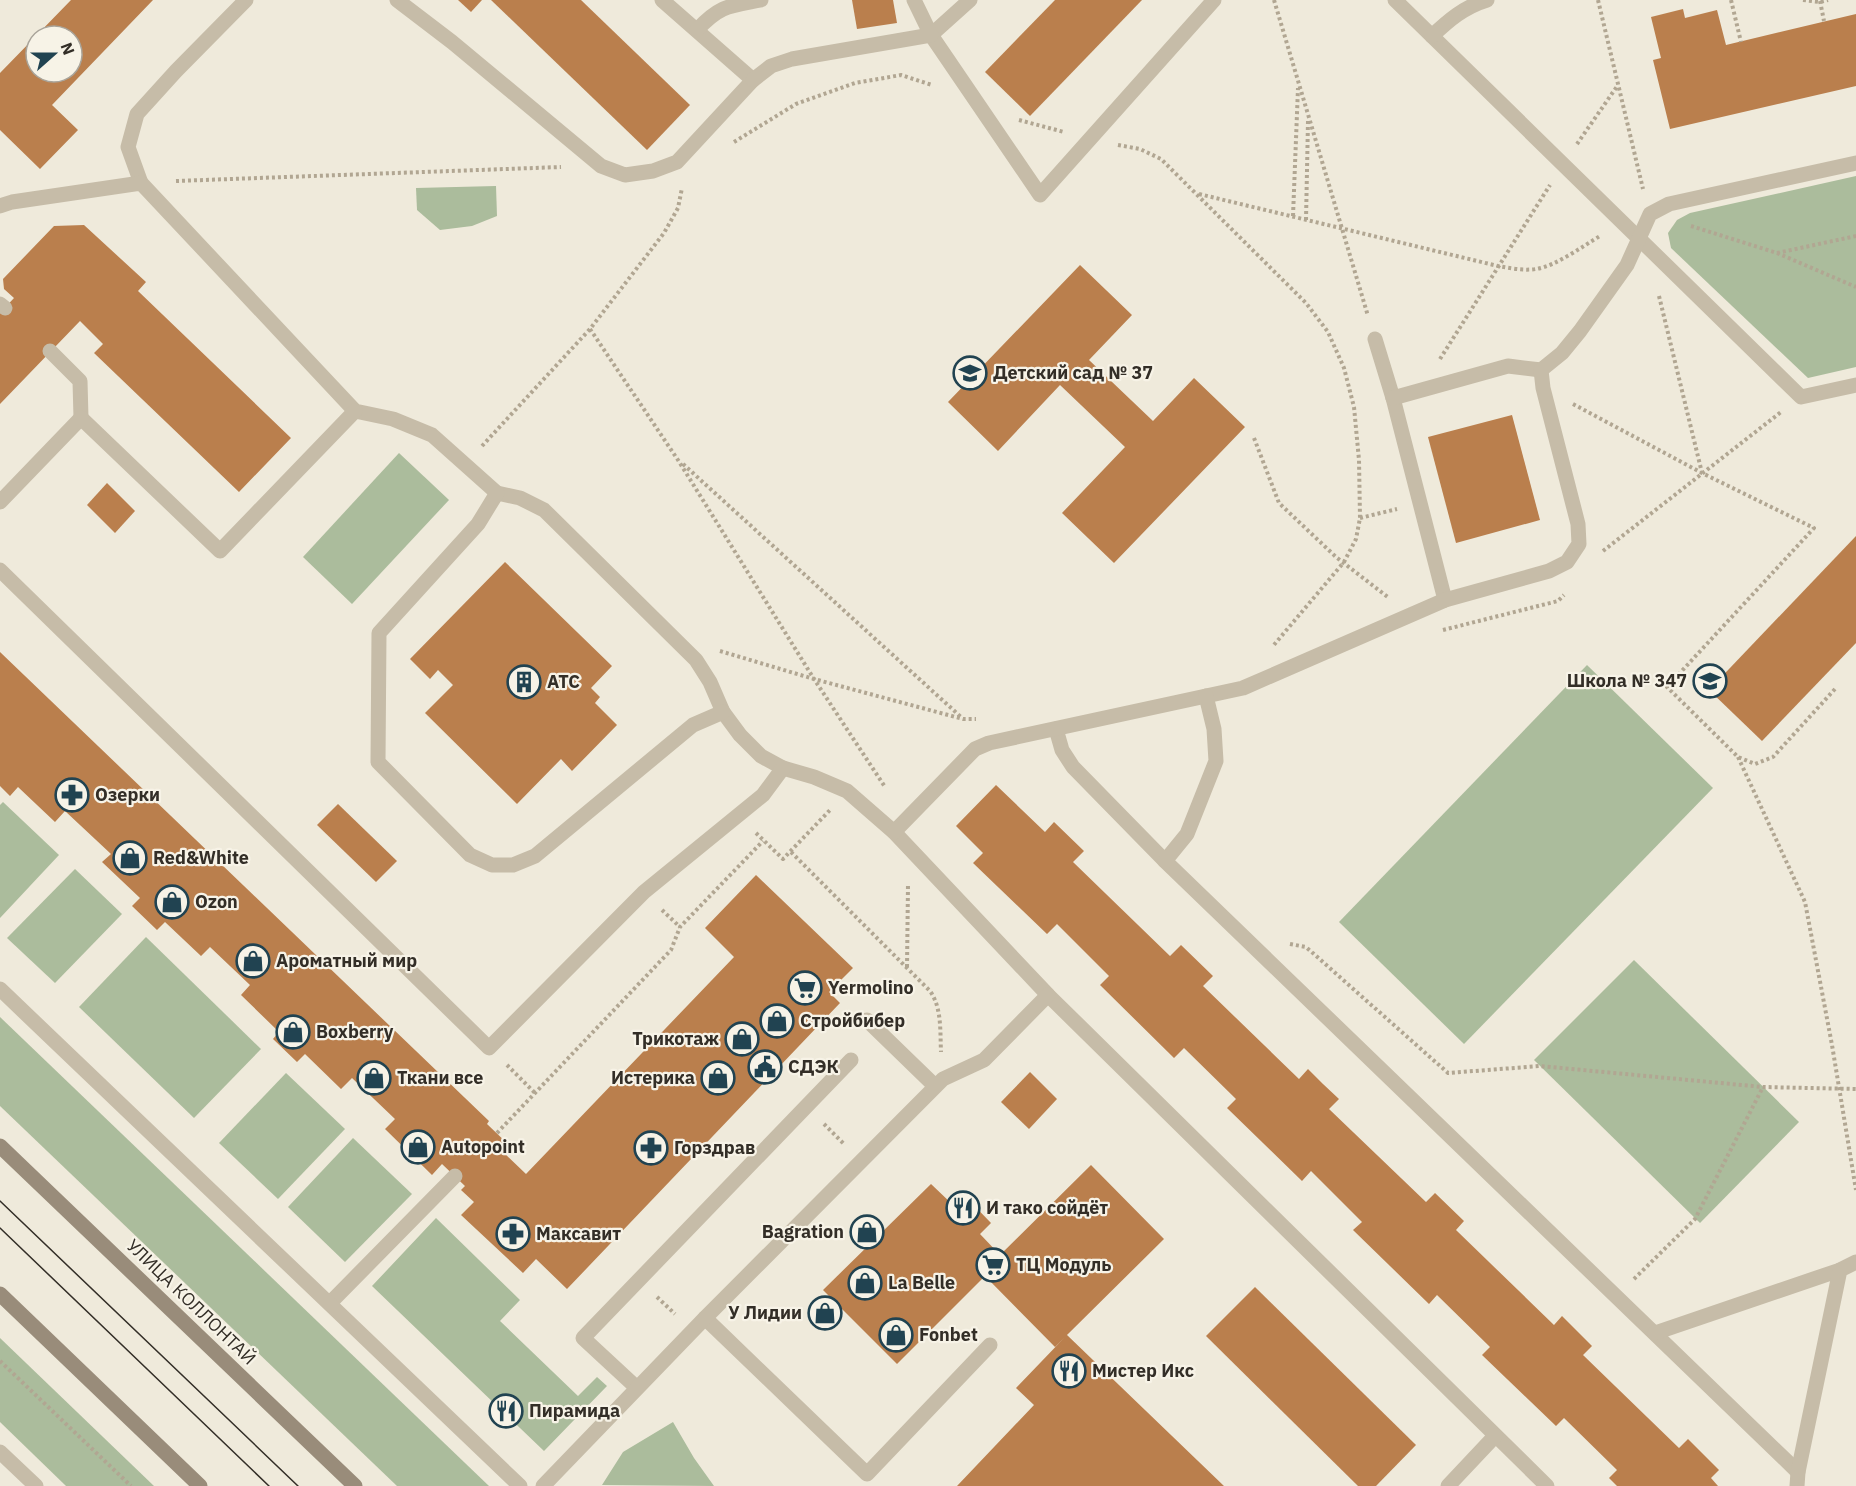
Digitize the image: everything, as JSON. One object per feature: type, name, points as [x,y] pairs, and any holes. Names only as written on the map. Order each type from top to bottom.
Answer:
[{"type":"main road","name":"УЛИЦА КОЛЛОНТАЙ","points":[[0,1146],[355,1486]]},
{"type":"main road","points":[[0,1294],[200,1486]]},
{"type":"street","points":[[246,0],[137,114],[128,147],[141,183],[355,411],[393,419],[432,435],[497,493],[520,498],[544,510],[696,660],[710,682],[723,711],[740,735],[761,756],[783,768],[814,777],[847,792],[894,832],[1048,995],[1547,1486]]},
{"type":"street","points":[[397,0],[452,42],[601,166],[625,175],[653,171],[677,162],[753,80],[771,66],[792,59],[931,35],[970,0]]},
{"type":"street","points":[[662,0],[753,80]]},
{"type":"street","points":[[698,30],[710,16],[727,6],[761,0]]},
{"type":"street","points":[[914,0],[931,35],[1040,195],[1214,0]]},
{"type":"street","points":[[1395,0],[1801,397],[1856,385]]},
{"type":"street","points":[[1432,36],[1453,16],[1473,4],[1487,0]]},
{"type":"street","points":[[1393,398],[1508,366],[1540,370],[1562,353],[1627,265],[1650,214],[1669,204],[1856,163]]},
{"type":"street","points":[[0,206],[12,202],[141,183]]},
{"type":"street","points":[[1375,339],[1393,398],[1445,600]]},
{"type":"street","points":[[50,351],[80,381],[81,418],[220,551],[355,411]]},
{"type":"street","points":[[894,832],[975,750],[989,743],[1243,688],[1445,600],[1549,571],[1567,562],[1579,544],[1578,524],[1540,370]]},
{"type":"street","points":[[0,502],[81,418]]},
{"type":"street","points":[[497,493],[478,524],[379,633],[378,762],[470,855],[492,865],[513,865],[535,856],[693,726],[723,711]]},
{"type":"street","points":[[0,570],[489,1048],[644,892],[763,795],[783,768]]},
{"type":"street","points":[[1165,861],[1187,834],[1216,761],[1214,729],[1206,696]]},
{"type":"street","points":[[1056,729],[1062,750],[1073,767],[1165,861],[1655,1333],[1798,1479]]},
{"type":"street","points":[[0,989],[520,1486]]},
{"type":"street","points":[[543,1486],[705,1318],[939,1083],[984,1060],[1048,995]]},
{"type":"street","points":[[867,1020],[939,1083]]},
{"type":"street","points":[[637,1388],[583,1338],[851,1060]]},
{"type":"street","points":[[330,1303],[455,1176]]},
{"type":"street","points":[[1655,1333],[1840,1270],[1856,1262]]},
{"type":"street","points":[[1798,1479],[1840,1270]]},
{"type":"street","points":[[705,1318],[867,1474],[990,1345]]},
{"type":"street","points":[[1448,1486],[1495,1436]]},
{"type":"street","points":[[0,1452],[36,1486]]},
{"type":"path","points":[[1274,0],[1375,339]]},
{"type":"path","points":[[1598,0],[1650,214],[1777,253],[1856,287]]},
{"type":"path","points":[[1731,0],[1741,42]]},
{"type":"path","points":[[1803,0],[1828,0]]},
{"type":"path","points":[[1820,1],[1824,21]]},
{"type":"path","points":[[733,143],[796,104],[855,83],[901,75],[934,86]]},
{"type":"path","points":[[1293,216],[1298,84]]},
{"type":"path","points":[[1420,391],[1563,165],[1618,85]]},
{"type":"path","points":[[981,109],[1090,139],[1140,149],[1161,159],[1306,303],[1328,332],[1344,368],[1354,407],[1359,460],[1360,518],[1356,539],[1344,562],[1271,648]]},
{"type":"path","points":[[1306,219],[1308,117]]},
{"type":"path","points":[[464,465],[590,329],[663,233],[678,208],[683,183],[677,162]]},
{"type":"path","points":[[141,183],[601,166]]},
{"type":"path","points":[[1196,194],[1518,270],[1538,269],[1624,223]]},
{"type":"path","points":[[1777,253],[1856,236]]},
{"type":"path","points":[[1659,295],[1702,473]]},
{"type":"path","points":[[590,329],[678,460],[814,679],[887,790]]},
{"type":"path","points":[[1543,388],[1702,473],[1814,528],[1667,687],[1738,757],[1805,902],[1856,1190]]},
{"type":"path","points":[[1598,555],[1801,397]]},
{"type":"path","points":[[1254,438],[1279,503],[1336,557],[1430,629],[1447,631],[1558,601],[1566,592]]},
{"type":"path","points":[[678,460],[989,743]]},
{"type":"path","points":[[1360,518],[1421,504]]},
{"type":"path","points":[[717,650],[963,719],[982,720]]},
{"type":"path","points":[[1738,757],[1755,764],[1773,757],[1835,689]]},
{"type":"path","points":[[737,816],[783,860],[847,792]]},
{"type":"path","points":[[497,1133],[671,950],[680,927],[763,840]]},
{"type":"path","points":[[791,852],[907,967],[937,1000],[939,1083]]},
{"type":"path","points":[[907,967],[908,883]]},
{"type":"path","points":[[1245,937],[1306,947],[1448,1072],[1540,1065],[1763,1087],[1856,1089]]},
{"type":"path","points":[[489,1048],[535,1093]]},
{"type":"path","points":[[1617,1296],[1695,1219],[1763,1087]]},
{"type":"path","points":[[806,1106],[861,1161]]},
{"type":"path","points":[[639,1280],[693,1331]]},
{"type":"path","points":[[0,1361],[131,1486]]},
{"type":"green space","points":[[1856,176],[1856,367],[1808,378],[1671,248],[1668,233],[1677,220],[1690,213]]},
{"type":"green space","points":[[496,186],[497,216],[472,226],[440,230],[417,210],[416,188]]},
{"type":"green space","points":[[399,453],[449,500],[352,604],[303,557]]},
{"type":"green space","points":[[1587,665],[1713,788],[1464,1044],[1339,922]]},
{"type":"green space","points":[[3,802],[59,855],[0,918],[0,805]]},
{"type":"green space","points":[[75,869],[122,914],[55,983],[7,938]]},
{"type":"green space","points":[[146,937],[261,1049],[194,1118],[79,1007]]},
{"type":"green space","points":[[1634,960],[1799,1122],[1700,1223],[1534,1060]]},
{"type":"green space","points":[[0,1017],[489,1486],[397,1486],[0,1106]]},
{"type":"green space","points":[[286,1073],[345,1129],[278,1199],[219,1143]]},
{"type":"green space","points":[[353,1138],[412,1194],[345,1262],[288,1207]]},
{"type":"green space","points":[[436,1218],[520,1300],[500,1321],[578,1396],[597,1377],[607,1386],[544,1451],[372,1286]]},
{"type":"green space","points":[[0,1338],[154,1486],[66,1486],[0,1422]]},
{"type":"green space","points":[[673,1422],[714,1486],[602,1485],[623,1452]]},
{"type":"building","points":[[71,0],[153,0],[84,72],[84,24],[48,24]]},
{"type":"building","points":[[458,0],[482,0],[471,12]]},
{"type":"building","points":[[491,0],[581,0],[690,105],[647,150]]},
{"type":"building","points":[[852,0],[893,0],[897,23],[857,29]]},
{"type":"building","points":[[1055,0],[1142,0],[1030,116],[985,72]]},
{"type":"building","points":[[1683,9],[1685,18],[1717,10],[1726,45],[1856,14],[1856,86],[1670,129],[1653,60],[1661,58],[1651,17]]},
{"type":"building","points":[[24,48],[24,84],[72,84],[52,105],[78,130],[40,169],[0,130],[0,73]]},
{"type":"building","points":[[84,225],[146,282],[138,291],[291,438],[239,492],[94,353],[103,344],[80,321],[0,404],[0,313],[14,298],[4,289],[3,279],[54,226]]},
{"type":"building","points":[[1080,265],[1132,315],[1089,360],[1153,421],[1194,378],[1245,427],[1114,563],[1062,513],[1125,447],[1060,385],[998,451],[948,402]]},
{"type":"building","points":[[1512,415],[1540,520],[1456,543],[1428,437]]},
{"type":"building","points":[[107,483],[135,511],[115,533],[87,505]]},
{"type":"building","points":[[1856,536],[1856,643],[1762,741],[1709,690]]},
{"type":"building","name":"АТС","points":[[505,562],[612,666],[591,688],[600,697],[595,703],[617,725],[572,771],[561,759],[517,804],[425,713],[453,685],[438,670],[430,679],[410,659]]},
{"type":"building","points":[[0,652],[489,1121],[487,1124],[510,1146],[503,1152],[526,1174],[734,957],[705,928],[756,875],[853,968],[829,992],[840,1003],[567,1289],[536,1259],[523,1273],[461,1215],[474,1202],[461,1190],[465,1186],[442,1164],[432,1175],[385,1129],[395,1119],[352,1078],[341,1089],[305,1054],[297,1062],[273,1039],[279,1032],[241,995],[250,985],[210,947],[201,956],[165,922],[157,930],[132,906],[140,898],[102,862],[111,854],[65,811],[55,822],[18,787],[10,796],[0,786]]},
{"type":"building","points":[[996,785],[1045,832],[1054,822],[1084,851],[1073,862],[1170,956],[1181,945],[1213,976],[1203,986],[1299,1079],[1308,1069],[1339,1099],[1329,1109],[1426,1202],[1435,1193],[1464,1221],[1456,1230],[1554,1325],[1562,1316],[1592,1346],[1583,1355],[1679,1448],[1688,1439],[1719,1470],[1711,1478],[1718,1486],[1617,1486],[1609,1478],[1617,1470],[1564,1418],[1556,1426],[1482,1355],[1490,1347],[1437,1295],[1429,1304],[1353,1230],[1362,1222],[1311,1171],[1302,1181],[1227,1108],[1236,1099],[1184,1048],[1174,1058],[1100,985],[1109,976],[1057,924],[1047,934],[973,863],[983,853],[956,826]]},
{"type":"building","points":[[338,804],[397,861],[376,882],[317,825]]},
{"type":"building","points":[[1030,1072],[1057,1099],[1029,1129],[1001,1102]]},
{"type":"building","name":"ТЦ Модуль","points":[[1091,1165],[1164,1239],[1067,1335],[1224,1486],[957,1486],[1034,1405],[1016,1388],[1065,1337],[1055,1347],[985,1276],[897,1364],[823,1290],[931,1184],[952,1204],[962,1193],[991,1223],[980,1234],[1000,1255]]},
{"type":"building","points":[[1255,1287],[1416,1445],[1376,1486],[1358,1486],[1206,1336]]},
{"type":"tram line","points":[[0,1201],[298,1486]]},
{"type":"tram line","points":[[0,1228],[269,1486]]},
{"type":"place","name":"Детский сад № 37","points":[[970,373]]},
{"type":"place","name":"Школа № 347","points":[[1710,681]]},
{"type":"place","name":"АТС","points":[[524,682]]},
{"type":"place","name":"Озерки","points":[[72,795]]},
{"type":"place","name":"Red&White","points":[[130,858]]},
{"type":"place","name":"Ozon","points":[[172,902]]},
{"type":"place","name":"Ароматный мир","points":[[253,961]]},
{"type":"place","name":"Yermolino","points":[[805,988]]},
{"type":"place","name":"Стройбибер","points":[[777,1021]]},
{"type":"place","name":"Boxberry","points":[[293,1032]]},
{"type":"place","name":"Трикотаж","points":[[742,1039]]},
{"type":"place","name":"СДЭК","points":[[765,1067]]},
{"type":"place","name":"Ткани все","points":[[374,1078]]},
{"type":"place","name":"Истерика","points":[[718,1078]]},
{"type":"place","name":"Autopoint","points":[[418,1147]]},
{"type":"place","name":"Горздрав","points":[[651,1148]]},
{"type":"place","name":"И тако сойдёт","points":[[963,1208]]},
{"type":"place","name":"Bagration","points":[[867,1232]]},
{"type":"place","name":"Максавит","points":[[513,1234]]},
{"type":"place","name":"ТЦ Модуль","points":[[993,1265]]},
{"type":"place","name":"La Belle","points":[[865,1283]]},
{"type":"place","name":"У Лидии","points":[[825,1313]]},
{"type":"place","name":"Fonbet","points":[[896,1335]]},
{"type":"place","name":"Мистер Икс","points":[[1069,1371]]},
{"type":"place","name":"Пирамида","points":[[506,1411]]}]
